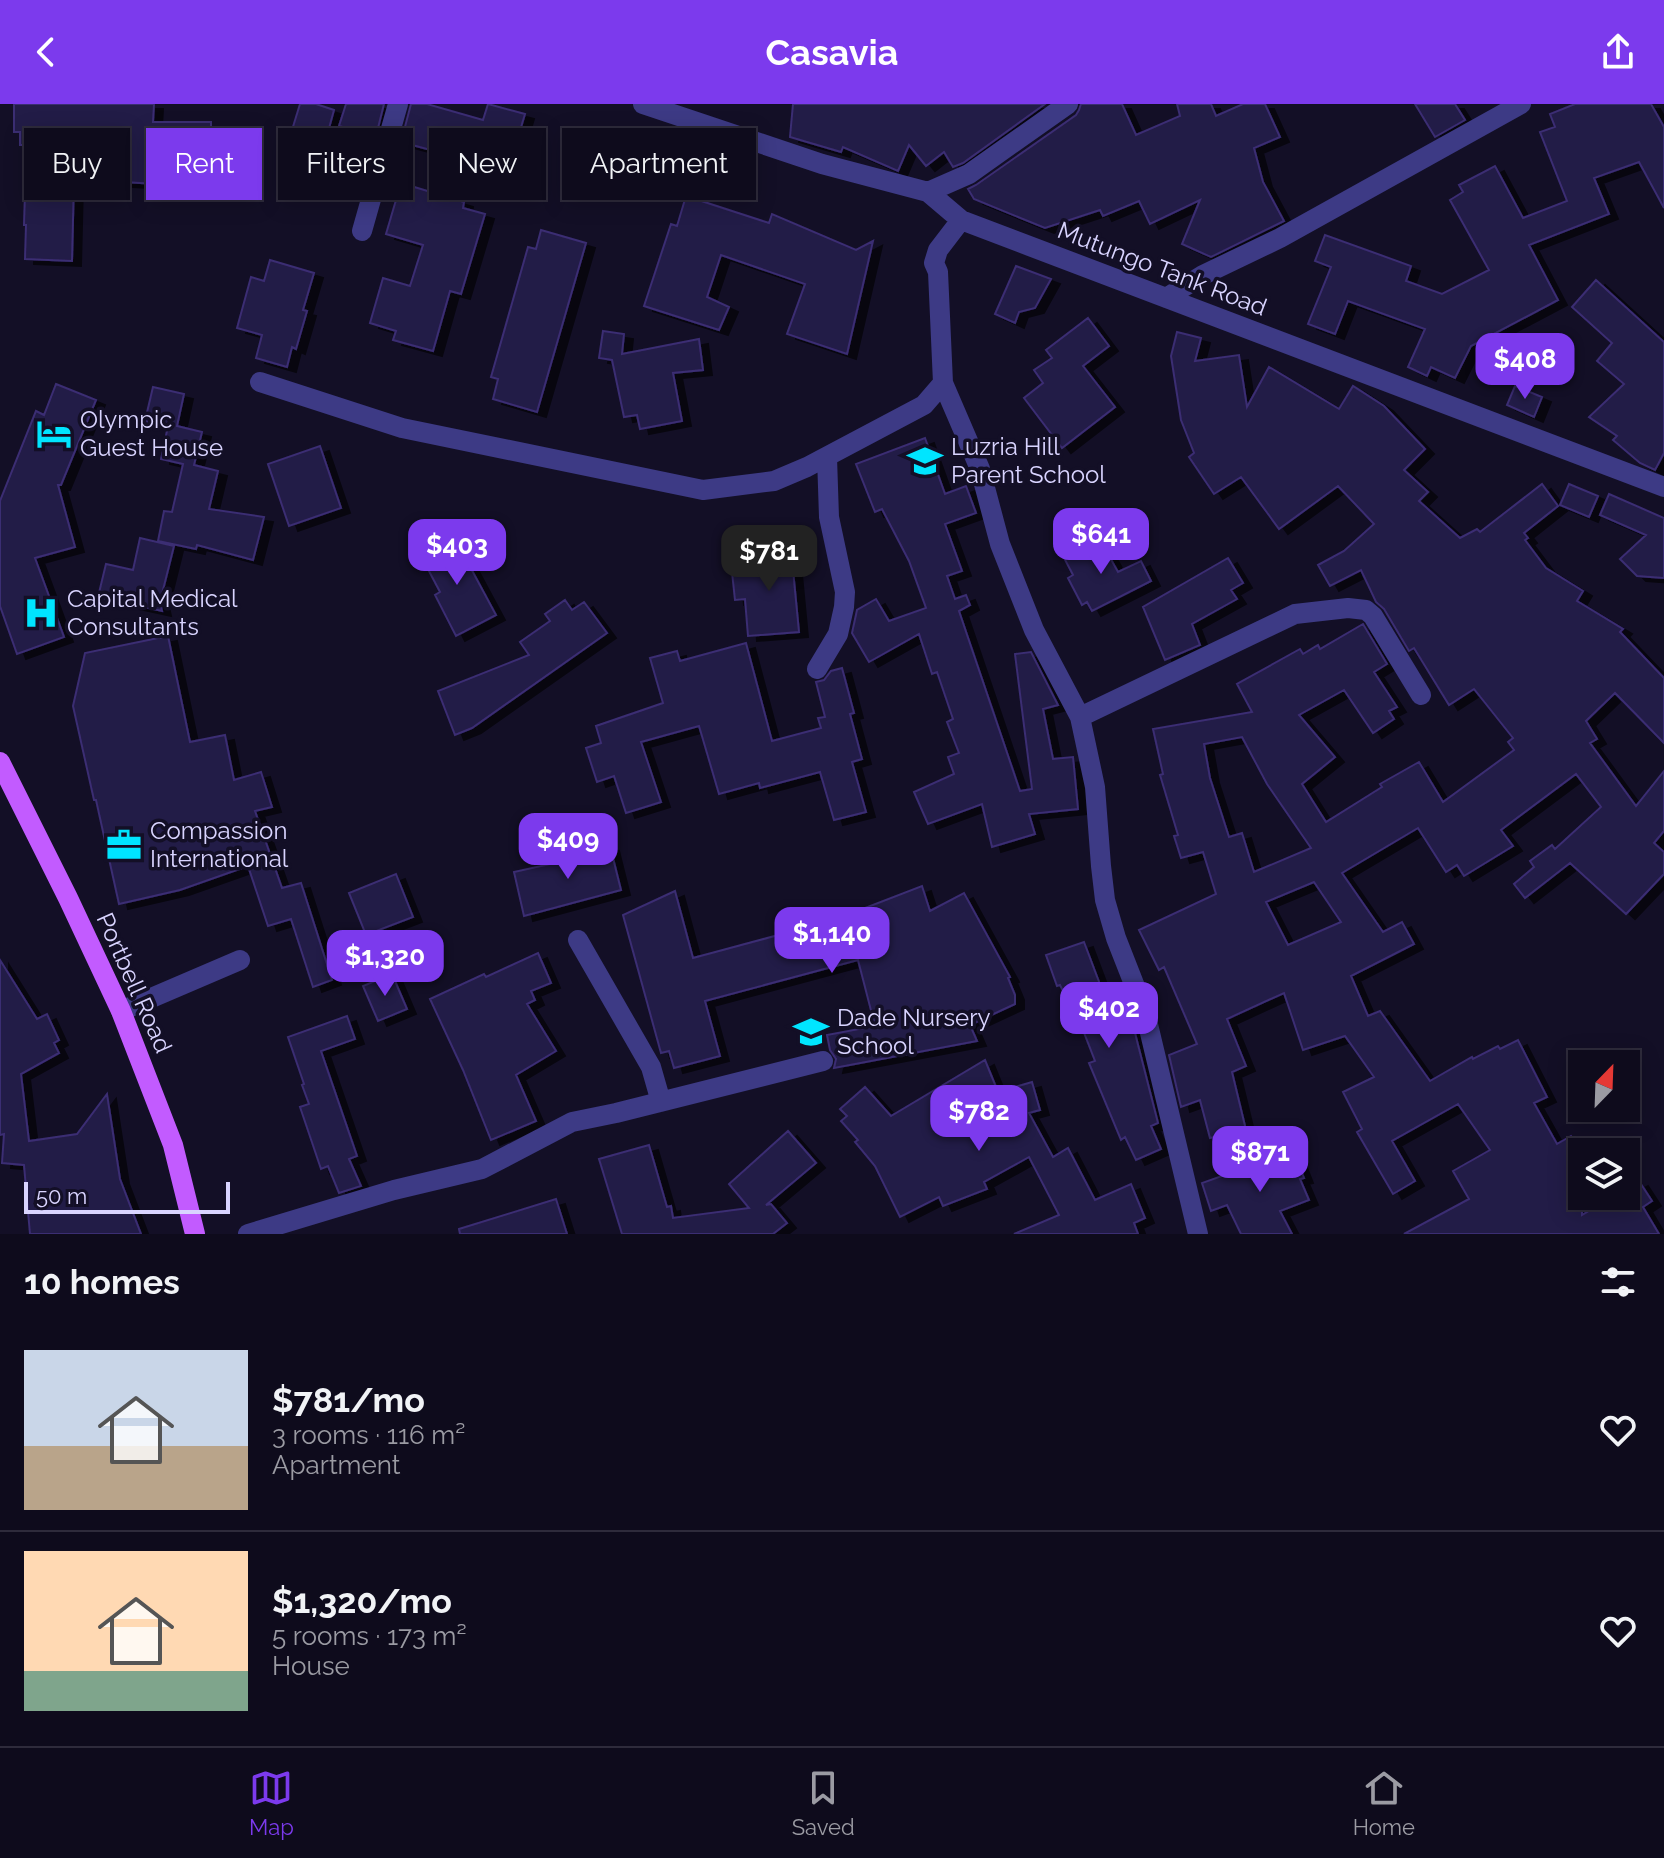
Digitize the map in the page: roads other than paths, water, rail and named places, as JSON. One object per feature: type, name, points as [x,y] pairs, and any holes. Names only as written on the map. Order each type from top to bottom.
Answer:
[{"type":"main road","name":"Portbell Road","points":[[0,762],[121,1011],[173,1145],[195,1234]]},
{"type":"street","points":[[362,231],[398,104]]},
{"type":"street","name":"Mutungo Tank Road","points":[[643,104],[690,111],[822,164],[928,192],[961,220],[1664,487]]},
{"type":"street","points":[[928,192],[969,174],[1068,104]]},
{"type":"street","points":[[1166,298],[1203,275],[1280,238],[1521,104]]},
{"type":"street","points":[[961,220],[938,250],[934,263],[939,284],[943,383],[980,469],[1000,544],[1029,617],[1080,717],[1095,787],[1105,900],[1116,938],[1145,1012],[1198,1234]]},
{"type":"street","points":[[260,382],[402,428],[703,490],[774,481],[827,457],[924,405],[943,383]]},
{"type":"street","points":[[817,669],[838,634],[845,592],[829,517],[827,457]]},
{"type":"street","points":[[1080,717],[1295,614],[1348,608],[1366,610],[1373,616],[1421,695]]},
{"type":"street","points":[[578,940],[651,1067],[661,1102]]},
{"type":"street","points":[[121,1011],[240,960]]},
{"type":"street","points":[[248,1234],[394,1190],[482,1169],[572,1122],[823,1061]]},
{"type":"place","name":"Olympic Guest House","points":[[54,434]]},
{"type":"place","name":"Luzria Hill Parent School","points":[[925,461]]},
{"type":"place","name":"Capital Medical Consultants","points":[[41,613]]},
{"type":"place","name":"Compassion International","points":[[124,845]]},
{"type":"place","name":"Dade Nursery School","points":[[811,1032]]}]
